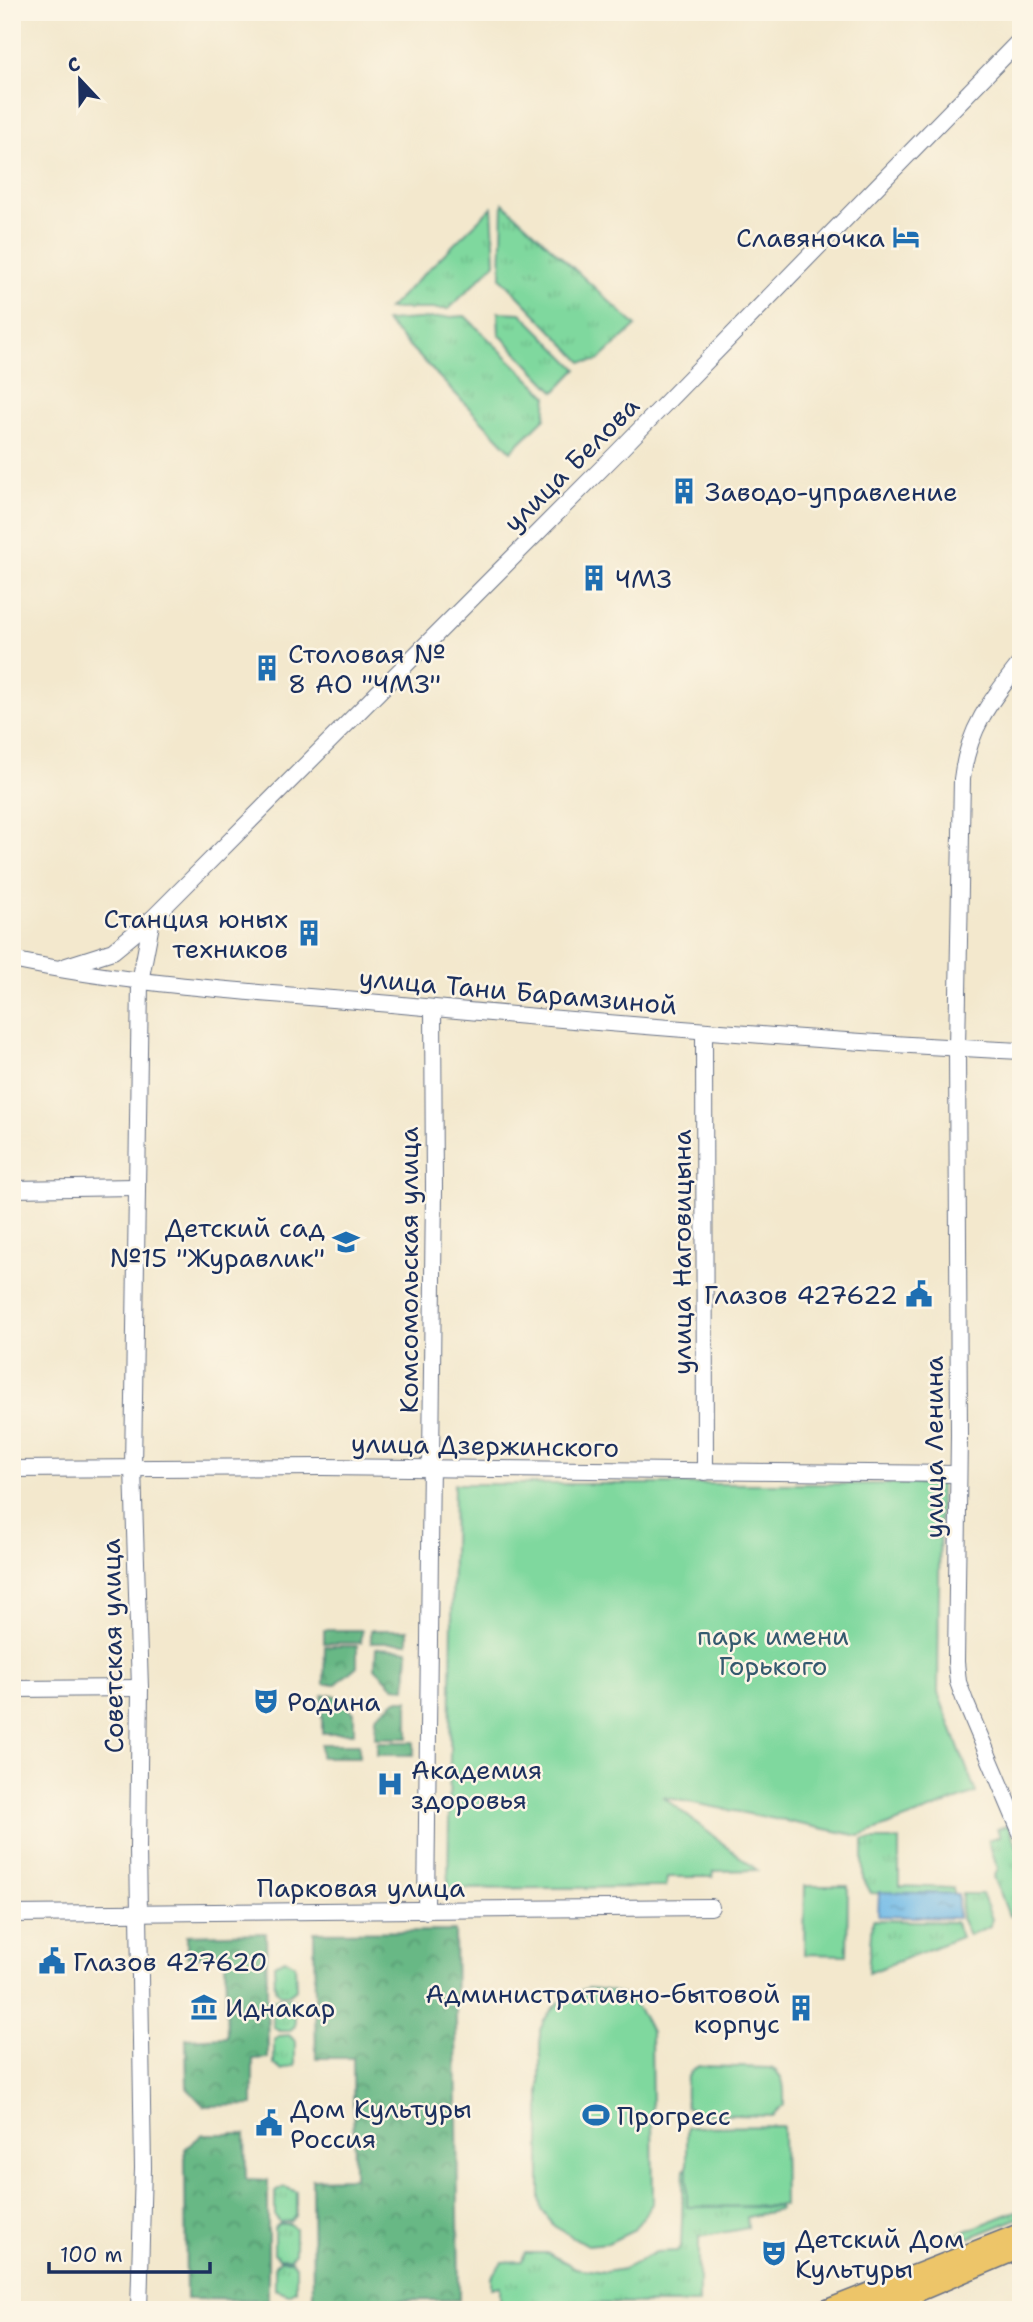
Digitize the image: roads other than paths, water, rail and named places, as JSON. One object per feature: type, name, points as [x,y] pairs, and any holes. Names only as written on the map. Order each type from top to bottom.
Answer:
[{"type":"main road","points":[[826,2310],[911,2295],[1021,2233]]},
{"type":"main road","points":[[866,2310],[911,2295],[1021,2248]]},
{"type":"street","name":"улица Белова","points":[[55,969],[113,951],[152,919],[615,455],[1021,39]]},
{"type":"street","name":"улица Ленина","points":[[1021,662],[984,709],[965,749],[962,779],[957,1048],[958,1682],[1021,1833]]},
{"type":"street","points":[[140,982],[152,919]]},
{"type":"street","name":"улица Тани Барамзиной","points":[[12,960],[140,982],[704,1032],[1021,1051]]},
{"type":"street","name":"Советская улица","points":[[139,2310],[143,2168],[138,1915],[140,1688],[133,1468],[140,982]]},
{"type":"street","name":"Комсомольская улица","points":[[426,1911],[433,1008]]},
{"type":"street","name":"улица Наговицына","points":[[704,1032],[705,1472]]},
{"type":"street","points":[[12,1189],[135,1187]]},
{"type":"street","name":"улица Дзержинского","points":[[12,1469],[431,1469],[958,1474]]},
{"type":"street","points":[[12,1689],[140,1688]]},
{"type":"street","name":"Парковая улица","points":[[12,1914],[138,1915],[711,1907]]},
{"type":"water","points":[[879,1892],[958,1894],[958,1918],[878,1916]]},
{"type":"place","name":"Славяночка","points":[[906,237]]},
{"type":"place","name":"Заводо-управление","points":[[684,491]]},
{"type":"place","name":"ЧМЗ","points":[[594,578]]},
{"type":"place","name":"Столовая № 8 АО \"ЧМЗ\"","points":[[267,668]]},
{"type":"place","name":"Станция юных техников","points":[[309,933]]},
{"type":"place","name":"Детский сад №15 \"Журавлик\"","points":[[346,1242]]},
{"type":"place","name":"Глазов 427622","points":[[919,1294]]},
{"type":"place","name":"Родина","points":[[266,1701]]},
{"type":"place","name":"Академия здоровья","points":[[390,1784]]},
{"type":"place","name":"Глазов 427620","points":[[52,1961]]},
{"type":"place","name":"Иднакар","points":[[204,2007]]},
{"type":"place","name":"Административно-бытовой корпус","points":[[801,2008]]},
{"type":"place","name":"Прогресс","points":[[596,2115]]},
{"type":"place","name":"Дом Культуры Россия","points":[[269,2123]]},
{"type":"place","name":"Детский Дом Культуры","points":[[774,2253]]},
{"type":"park label","name":"парк имени Горького","points":[[773,1650]]}]
